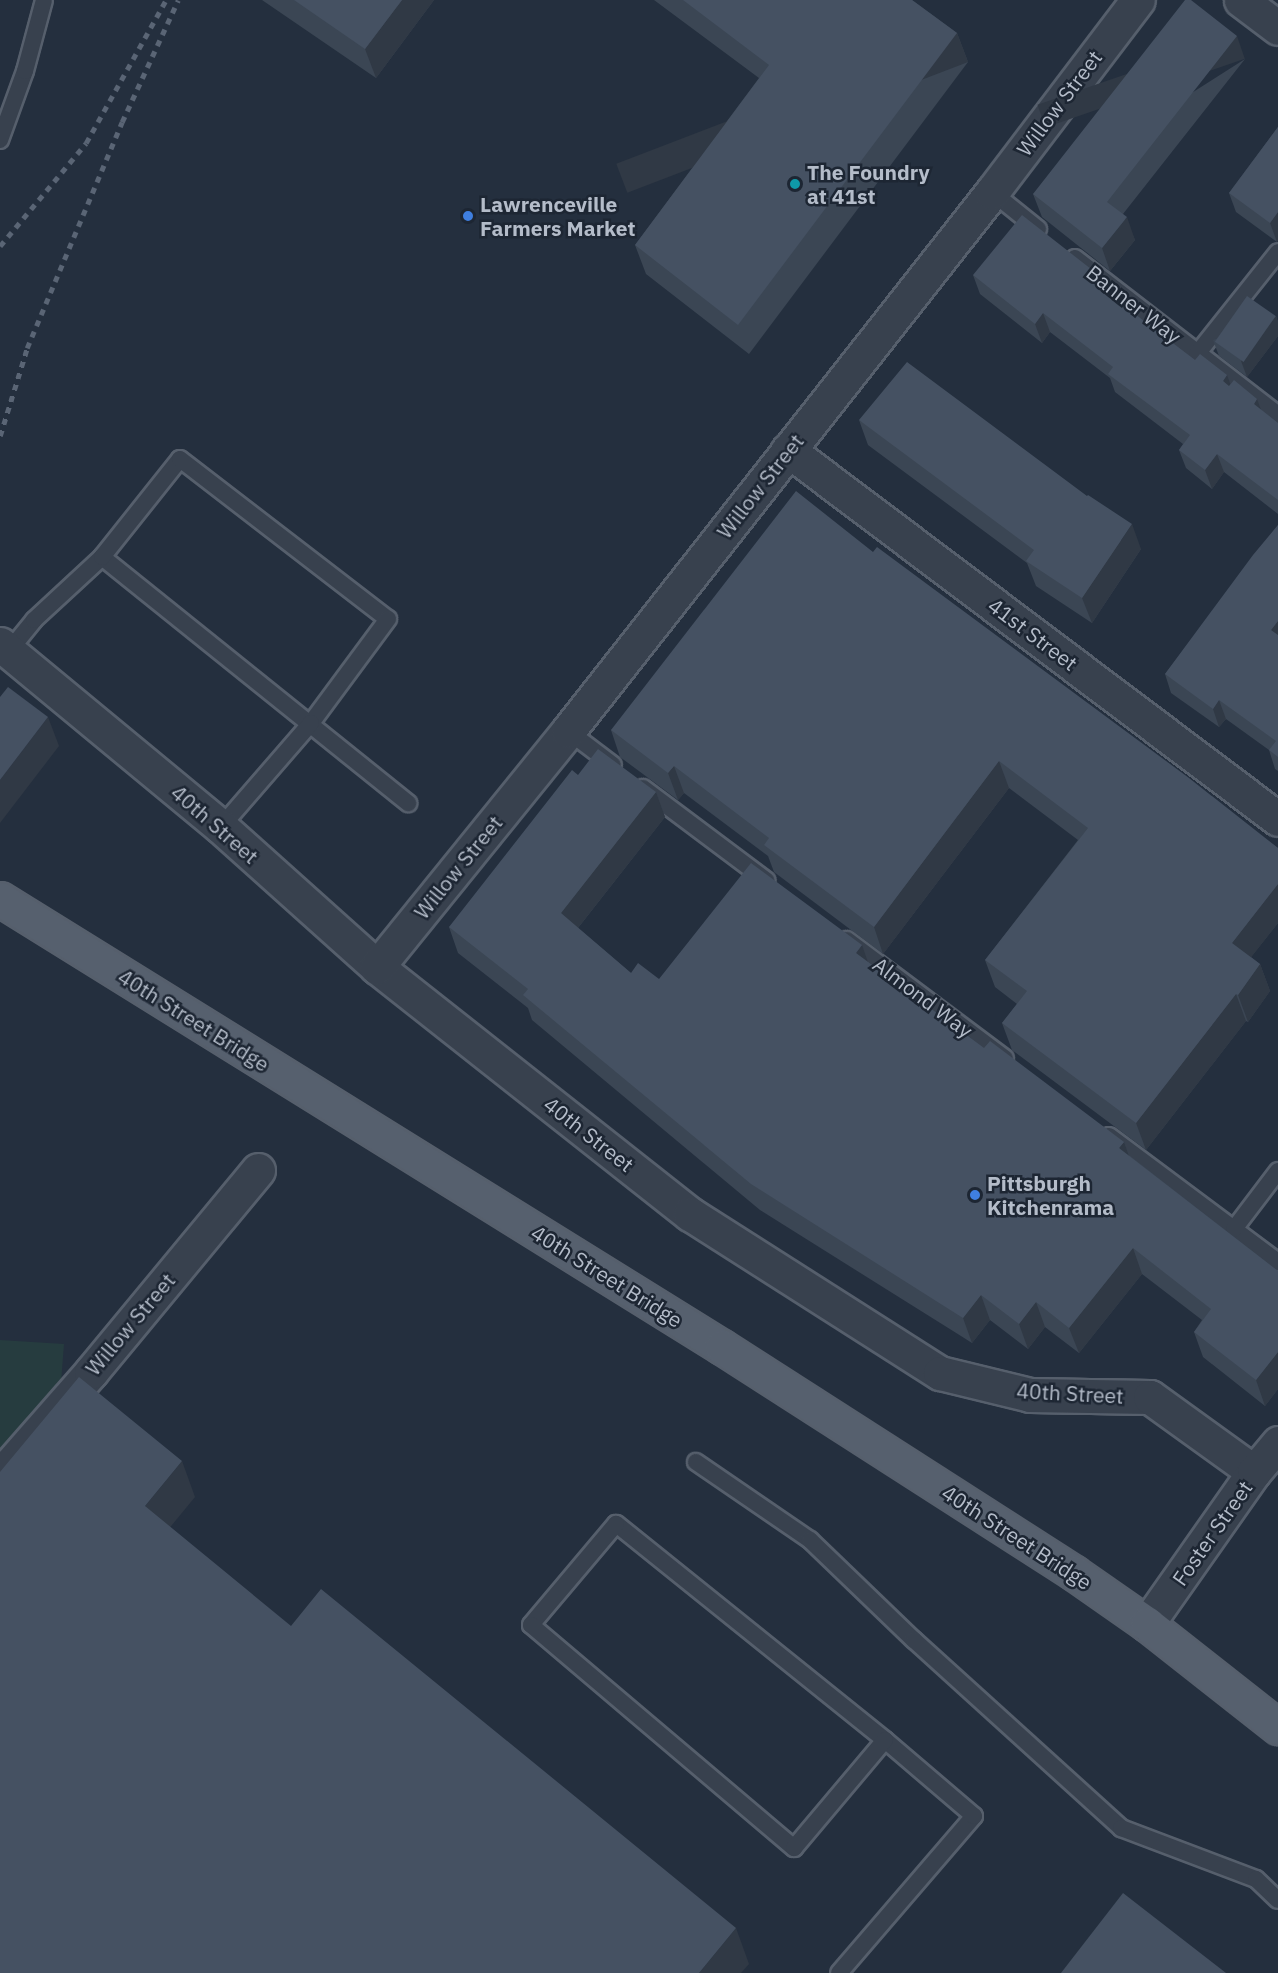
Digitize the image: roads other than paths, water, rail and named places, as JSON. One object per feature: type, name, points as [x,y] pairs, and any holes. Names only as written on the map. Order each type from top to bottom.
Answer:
[{"type":"main road","name":"40th Street Bridge","points":[[0,899],[722,1347],[1074,1573],[1204,1667],[1278,1727]]},
{"type":"street","name":"Willow Street","points":[[377,967],[568,731],[992,192],[1138,0]]},
{"type":"street","points":[[1241,0],[1278,28]]},
{"type":"street","name":"41st Street","points":[[788,450],[1278,819]]},
{"type":"street","name":"40th Street","points":[[4,647],[221,827],[377,967],[690,1214],[940,1373],[1030,1395],[1150,1397],[1254,1472]]},
{"type":"street","name":"Willow Street","points":[[0,1476],[91,1372],[258,1170]]},
{"type":"street","name":"Foster Street","points":[[1147,1624],[1254,1472],[1278,1443]]},
{"type":"lane","points":[[0,140],[25,71],[44,0]]},
{"type":"lane","name":"Banner Way","points":[[992,192],[1278,415]]},
{"type":"lane","points":[[1197,354],[1278,252]]},
{"type":"lane","points":[[4,647],[102,557],[180,459],[388,619],[311,723],[221,827]]},
{"type":"lane","points":[[102,557],[408,802]]},
{"type":"lane","points":[[568,731],[778,889]]},
{"type":"lane","name":"Almond Way","points":[[835,931],[1016,1066]]},
{"type":"lane","points":[[1091,1123],[1278,1262]]},
{"type":"lane","points":[[1234,1229],[1278,1171]]},
{"type":"lane","points":[[696,1462],[810,1540],[914,1640],[1121,1828],[1256,1879],[1278,1899]]},
{"type":"lane","points":[[839,1973],[974,1816],[885,1740],[616,1524],[531,1625],[794,1848],[885,1740]]},
{"type":"railway","points":[[0,246],[86,143],[166,0]]},
{"type":"railway","points":[[0,436],[27,348],[122,122],[178,0]]},
{"type":"place","name":"The Foundry at 41st","points":[[795,184]]},
{"type":"place","name":"Lawrenceville Farmers Market","points":[[468,216]]},
{"type":"place","name":"Pittsburgh Kitchenrama","points":[[975,1195]]}]
